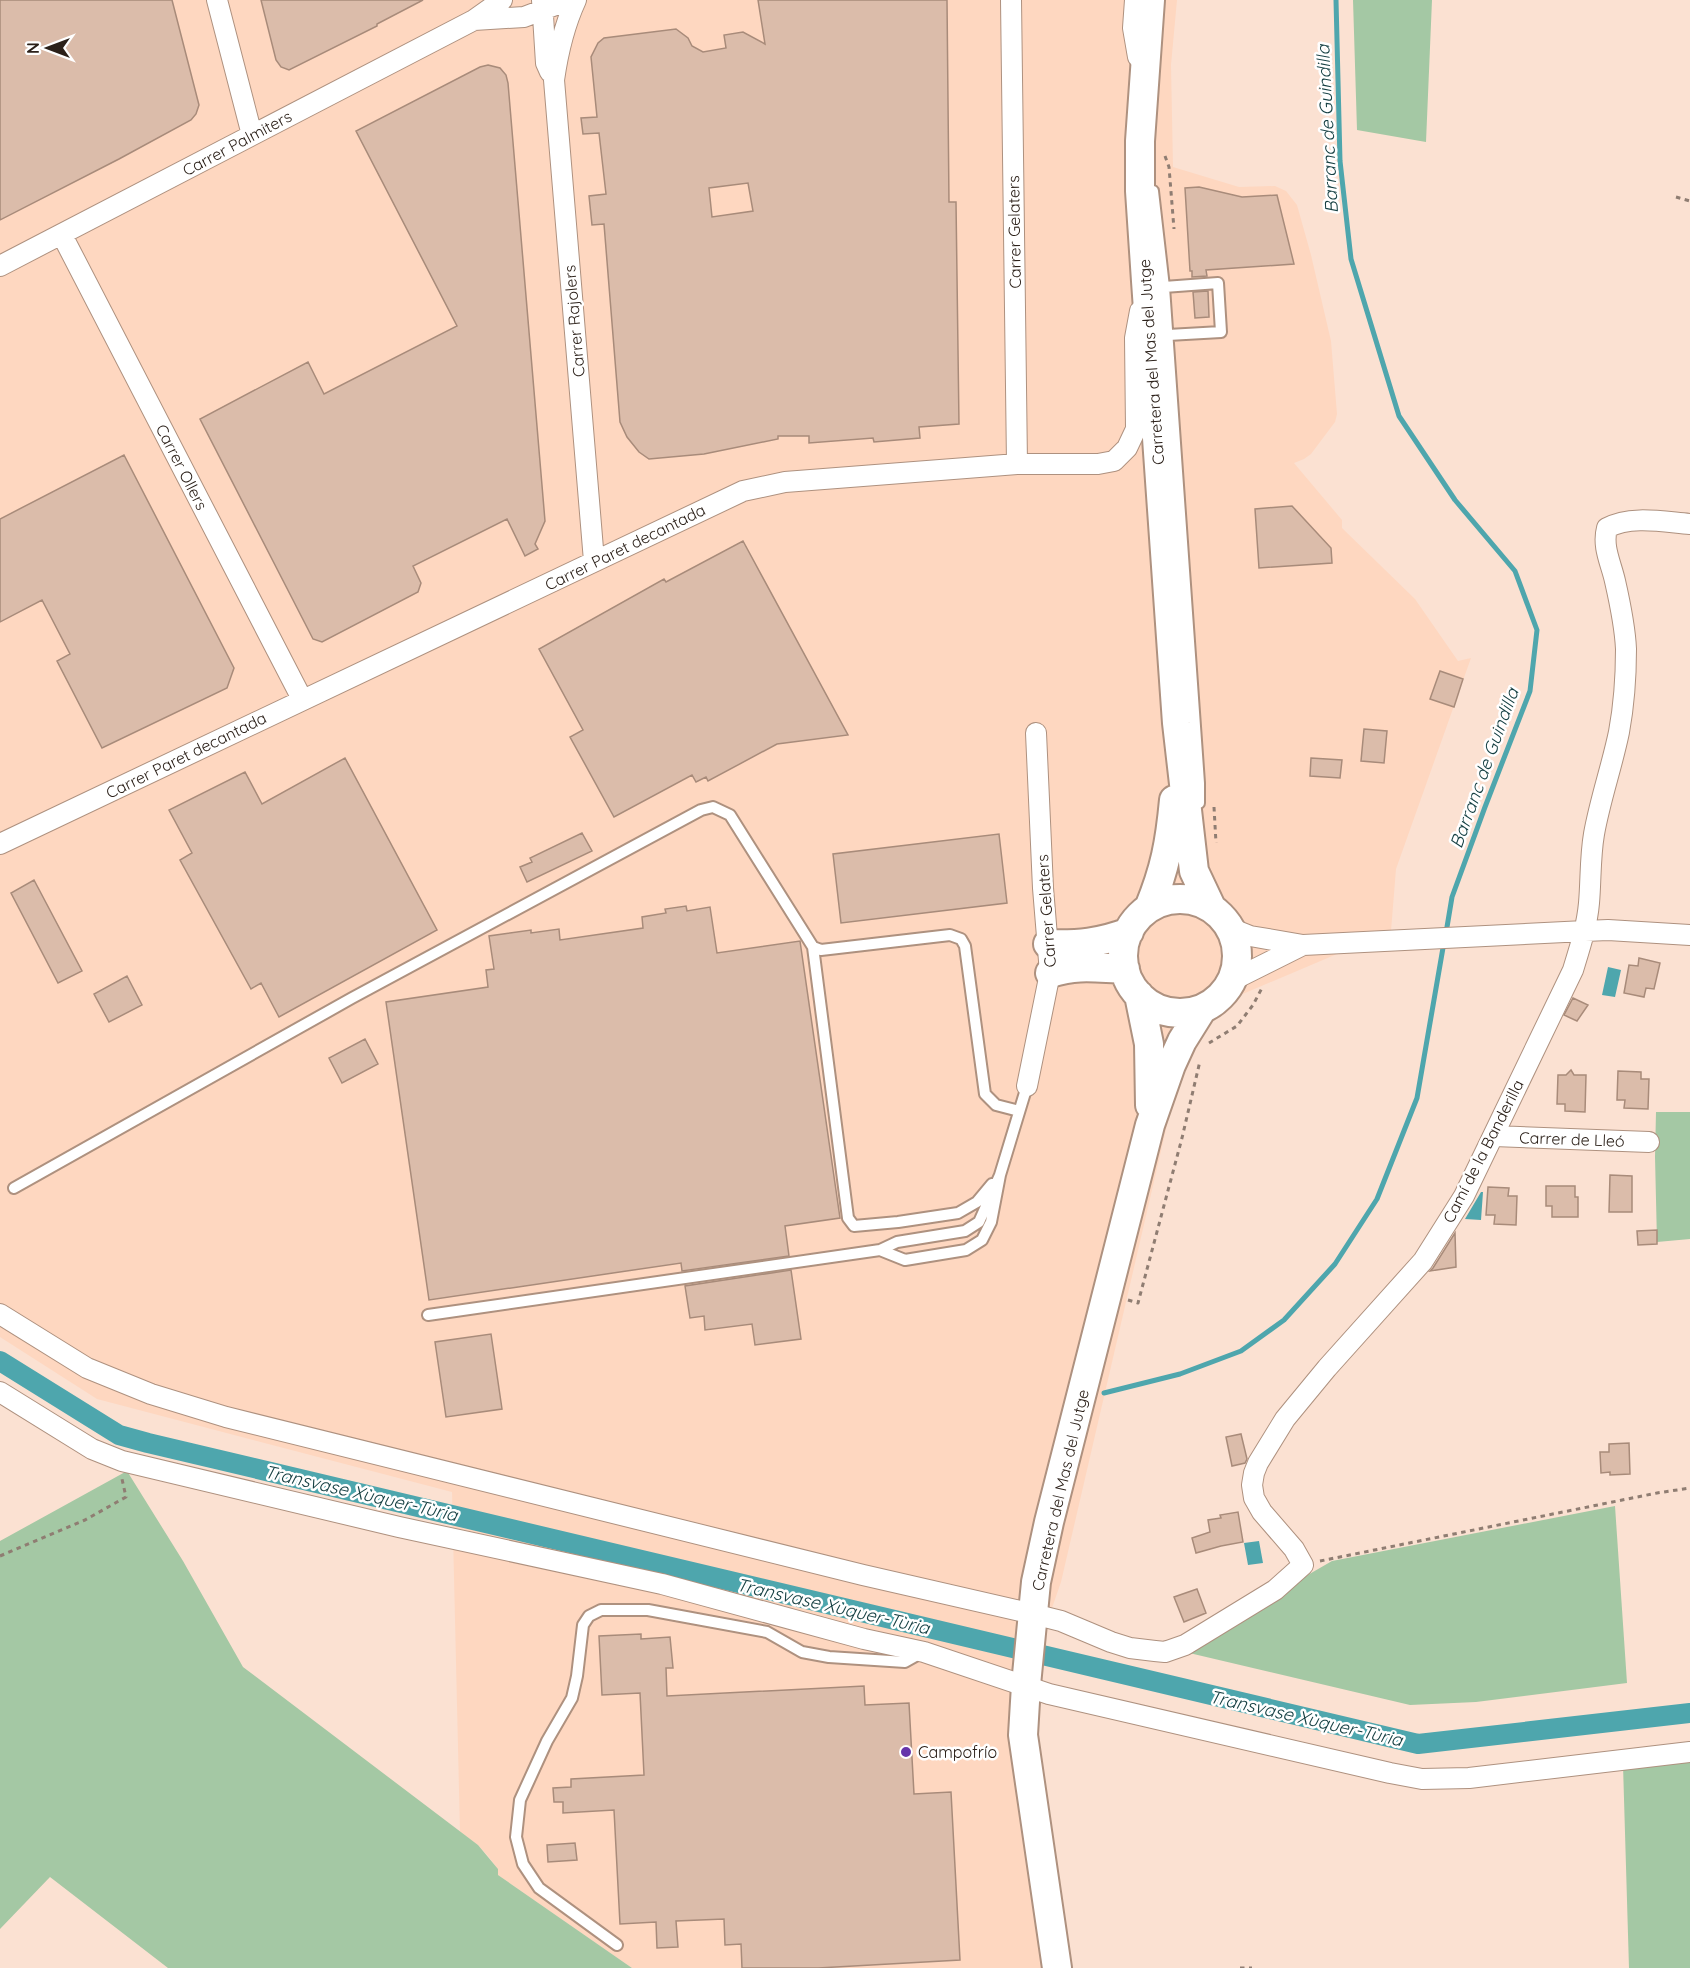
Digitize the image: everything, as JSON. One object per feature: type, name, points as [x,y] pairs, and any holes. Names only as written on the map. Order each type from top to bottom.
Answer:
[{"type":"street","points":[[217,0],[252,135]]},
{"type":"street","name":"Carrer Palmiters","points":[[0,266],[474,20],[502,0]]},
{"type":"street","name":"Carrer Palmiters","points":[[474,20],[506,20],[524,17],[542,5],[569,0]]},
{"type":"street","name":"Carrer Rajolers","points":[[576,0],[558,50],[554,80],[594,561]]},
{"type":"street","name":"Carrer Gelaters","points":[[1011,0],[1017,464]]},
{"type":"street","points":[[1135,0],[1133,28],[1143,82]]},
{"type":"street","name":"Carretera del Mas del Jutge","points":[[1149,0],[1140,141],[1140,191],[1155,284],[1177,723],[1176,782],[1171,838],[1163,874],[1149,908]]},
{"type":"street","name":"Carrer Rajolers","points":[[542,5],[546,63],[554,80]]},
{"type":"street","points":[[506,20],[545,48]]},
{"type":"street","name":"Carrer Ollers","points":[[62,235],[302,699]]},
{"type":"street","name":"Carrer Paret decantada","points":[[0,844],[743,490],[785,482],[1017,464],[1098,464],[1114,461],[1127,448],[1136,429],[1135,338],[1155,284]]},
{"type":"street","name":"Camí de la Banderilla","points":[[1303,1565],[1294,1549],[1262,1512],[1254,1498],[1252,1485],[1254,1473],[1285,1419],[1320,1376],[1423,1261],[1464,1196],[1573,970],[1585,931],[1589,902],[1589,866],[1594,832],[1619,730],[1625,686],[1626,647],[1622,615],[1605,536],[1607,528],[1633,521],[1690,524]]},
{"type":"street","name":"Carretera del Mas del Jutge","points":[[1177,723],[1194,871],[1210,907]]},
{"type":"street","name":"Carrer Gelaters","points":[[1027,1086],[1050,973],[1036,733]]},
{"type":"street","points":[[1180,898],[1210,907],[1230,928],[1237,949],[1235,971],[1231,981],[1219,998],[1202,1009],[1175,1012],[1161,1010],[1149,1004],[1130,983],[1125,969],[1124,950],[1129,932],[1137,919],[1149,908],[1164,901],[1180,898]]},
{"type":"street","points":[[1230,928],[1250,936],[1303,945],[1608,930],[1690,935]]},
{"type":"street","points":[[1048,944],[1077,945],[1109,940],[1129,932]]},
{"type":"street","points":[[1231,981],[1303,945]]},
{"type":"street","points":[[1050,973],[1070,967],[1125,969]]},
{"type":"street","name":"Carretera del Mas del Jutge","points":[[1139,995],[1149,1044],[1150,1125]]},
{"type":"street","name":"Carretera del Mas del Jutge","points":[[1058,1968],[1023,1735],[1026,1678],[1036,1582],[1049,1522],[1150,1125],[1171,1065],[1182,1041],[1202,1009]]},
{"type":"street","name":"Carrer de Lleó","points":[[1494,1136],[1649,1142]]},
{"type":"street","points":[[0,1314],[87,1368],[151,1394],[226,1417],[863,1575],[1032,1620],[1061,1622],[1130,1648],[1165,1652],[1185,1645],[1275,1590],[1303,1565]]},
{"type":"street","points":[[0,1392],[92,1449],[122,1461],[399,1527],[662,1584],[864,1639],[1026,1678],[1049,1694],[1390,1773],[1422,1779],[1468,1778],[1690,1752]]},
{"type":"lane","points":[[1168,335],[1221,332],[1218,283],[1155,284],[1168,335],[1199,783],[1198,819],[1191,838]]},
{"type":"lane","points":[[14,1188],[352,998],[701,810],[713,807],[730,815],[813,947],[848,1218],[854,1226],[958,1213],[977,1202],[1000,1175]]},
{"type":"lane","points":[[813,947],[821,950],[950,935],[961,939],[965,946],[985,1094],[996,1105],[1019,1111]]},
{"type":"lane","points":[[880,1250],[905,1260],[966,1250],[982,1240],[991,1222],[1000,1175],[1027,1086]]},
{"type":"lane","points":[[428,1315],[880,1250],[897,1242],[965,1231],[979,1222],[1000,1175]]},
{"type":"lane","points":[[617,1945],[539,1888],[523,1864],[516,1837],[520,1800],[547,1741],[572,1698],[583,1625],[589,1616],[601,1610],[648,1610],[767,1632],[802,1652],[828,1657],[905,1662],[924,1652]]},
{"type":"path","points":[[1676,197],[1690,201]]},
{"type":"path","points":[[0,1556],[85,1520],[126,1497],[122,1461]]},
{"type":"path","points":[[1303,1565],[1690,1488]]},
{"type":"path","points":[[1240,1968],[1252,1968]]},
{"type":"shaded area","points":[[0,0],[1177,0],[1171,65],[1173,167],[1239,187],[1275,186],[1286,191],[1297,205],[1331,341],[1337,414],[1335,422],[1311,454],[1294,463],[1342,520],[1342,528],[1415,599],[1458,661],[1471,658],[1396,869],[1391,931],[1205,1010],[1168,1121],[1061,1582],[1021,1697],[1062,1968],[632,1968],[498,1875],[498,1869],[488,1856],[478,1845],[460,1832],[452,1492],[97,1399],[0,1337]]},
{"type":"green space","points":[[1353,0],[1432,0],[1426,142],[1357,130]]},
{"type":"green space","points":[[1656,1112],[1690,1112],[1690,1239],[1657,1242]]},
{"type":"green space","points":[[127,1471],[183,1561],[243,1667],[478,1845],[498,1869],[498,1875],[632,1968],[168,1968],[50,1877],[0,1929],[0,1541]]},
{"type":"green space","points":[[1615,1506],[1627,1683],[1476,1702],[1410,1705],[1185,1652],[1265,1606],[1306,1576],[1332,1561]]},
{"type":"green space","points":[[1690,1758],[1690,1968],[1629,1968],[1623,1765]]},
{"type":"water","points":[[1608,967],[1621,970],[1615,997],[1602,995]]},
{"type":"water","points":[[1483,1192],[1481,1220],[1465,1219]]},
{"type":"water","points":[[1259,1541],[1263,1563],[1248,1565],[1244,1543]]},
{"type":"building","points":[[0,0],[172,0],[199,105],[196,114],[191,120],[119,159],[0,220]]},
{"type":"building","points":[[261,0],[423,0],[289,70],[281,67],[276,60]]},
{"type":"building","points":[[758,0],[947,0],[949,202],[956,202],[959,424],[919,427],[920,438],[874,442],[873,438],[809,443],[809,436],[778,436],[778,439],[704,454],[649,459],[639,452],[627,437],[620,422],[604,224],[592,225],[589,196],[606,194],[599,133],[583,134],[581,118],[597,117],[591,57],[598,43],[604,38],[676,29],[688,38],[692,46],[703,52],[726,48],[724,35],[743,32],[765,44]],"holes":[[[748,183],[753,211],[712,217],[709,188]]]},
{"type":"building","points":[[488,65],[500,68],[506,75],[508,83],[545,521],[535,544],[538,549],[525,556],[507,519],[413,566],[421,583],[418,592],[322,642],[313,639],[200,419],[308,362],[324,394],[457,326],[356,131]]},
{"type":"building","points":[[1199,187],[1242,197],[1277,195],[1294,264],[1206,270],[1207,276],[1192,277],[1185,188]]},
{"type":"building","points":[[1208,291],[1209,317],[1195,318],[1193,292]]},
{"type":"building","points":[[124,455],[234,668],[227,688],[102,748],[57,661],[70,654],[42,600],[0,622],[0,519]]},
{"type":"building","points":[[1292,506],[1331,548],[1332,563],[1259,568],[1255,509]]},
{"type":"building","points":[[743,541],[848,735],[777,744],[708,781],[706,777],[696,782],[692,775],[614,817],[570,737],[583,730],[539,649],[664,579],[666,582]]},
{"type":"building","points":[[1440,671],[1463,679],[1454,707],[1430,699]]},
{"type":"building","points":[[1364,729],[1387,731],[1384,763],[1361,761]]},
{"type":"building","points":[[345,758],[437,930],[279,1017],[261,983],[251,989],[180,860],[192,853],[169,810],[245,772],[262,804]]},
{"type":"building","points":[[1311,758],[1342,760],[1340,778],[1310,776]]},
{"type":"building","points":[[582,833],[592,851],[527,882],[520,867],[532,862],[530,858]]},
{"type":"building","points":[[999,834],[1007,903],[841,923],[833,854]]},
{"type":"building","points":[[34,880],[82,971],[58,983],[11,893]]},
{"type":"building","points":[[686,906],[687,911],[710,907],[717,953],[800,941],[840,1218],[785,1226],[789,1256],[682,1271],[681,1263],[429,1300],[386,1002],[488,987],[486,970],[494,969],[489,936],[559,929],[560,940],[643,928],[642,917],[666,913],[665,909]]},
{"type":"building","points":[[1639,958],[1660,963],[1654,989],[1646,988],[1644,997],[1624,993],[1629,965],[1638,966]]},
{"type":"building","points":[[127,976],[142,1005],[109,1022],[94,994]]},
{"type":"building","points":[[1573,998],[1588,1005],[1577,1021],[1564,1015]]},
{"type":"building","points":[[365,1039],[378,1064],[342,1083],[329,1058]]},
{"type":"building","points":[[1571,1070],[1574,1075],[1586,1075],[1585,1112],[1565,1111],[1565,1104],[1557,1104],[1558,1075],[1566,1075]]},
{"type":"building","points":[[1618,1071],[1641,1072],[1641,1079],[1649,1079],[1648,1109],[1624,1108],[1625,1100],[1617,1100]]},
{"type":"building","points":[[1610,1175],[1632,1176],[1632,1212],[1609,1212]]},
{"type":"building","points":[[1546,1186],[1575,1186],[1575,1197],[1578,1197],[1578,1217],[1552,1217],[1552,1206],[1546,1206]]},
{"type":"building","points":[[1488,1187],[1509,1188],[1508,1196],[1517,1196],[1516,1225],[1494,1224],[1495,1215],[1486,1215]]},
{"type":"building","points":[[1657,1230],[1657,1244],[1638,1245],[1637,1231]]},
{"type":"building","points":[[1455,1233],[1456,1267],[1430,1271],[1433,1268]]},
{"type":"building","points":[[791,1270],[801,1339],[755,1345],[752,1324],[705,1330],[704,1316],[690,1318],[685,1286]]},
{"type":"building","points":[[491,1334],[502,1409],[446,1417],[435,1342]]},
{"type":"building","points":[[1241,1434],[1247,1459],[1245,1463],[1232,1466],[1226,1437]]},
{"type":"building","points":[[1629,1443],[1630,1474],[1601,1473],[1600,1452],[1609,1452],[1609,1444]]},
{"type":"building","points":[[1238,1512],[1243,1542],[1196,1553],[1192,1538],[1210,1532],[1208,1520]]},
{"type":"building","points":[[1197,1589],[1206,1613],[1184,1622],[1174,1597]]},
{"type":"building","points":[[641,1634],[641,1639],[670,1637],[673,1668],[666,1668],[667,1696],[864,1686],[865,1705],[909,1703],[914,1794],[951,1792],[960,1960],[818,1968],[742,1968],[741,1944],[725,1945],[724,1919],[676,1921],[678,1947],[657,1948],[656,1922],[620,1924],[614,1810],[563,1813],[563,1802],[554,1802],[553,1788],[571,1787],[571,1779],[644,1775],[640,1693],[602,1695],[599,1636]]},
{"type":"building","points":[[575,1843],[577,1860],[548,1862],[547,1845]]},
{"type":"waterway","name":"Barranc de Guindilla","points":[[1336,0],[1340,161],[1351,259],[1399,416],[1455,500],[1515,571],[1537,630],[1530,691],[1452,897],[1446,933]]},
{"type":"waterway","name":"Barranc de Guindilla","points":[[1104,1393],[1180,1374],[1241,1351],[1284,1320],[1335,1264],[1377,1199],[1417,1098],[1444,942]]},
{"type":"waterway","name":"Transvase Xùquer-Tùria","points":[[0,1361],[119,1435],[148,1443],[1418,1744],[1690,1713]]},
{"type":"place","name":"Campofrío","points":[[906,1752]]}]
